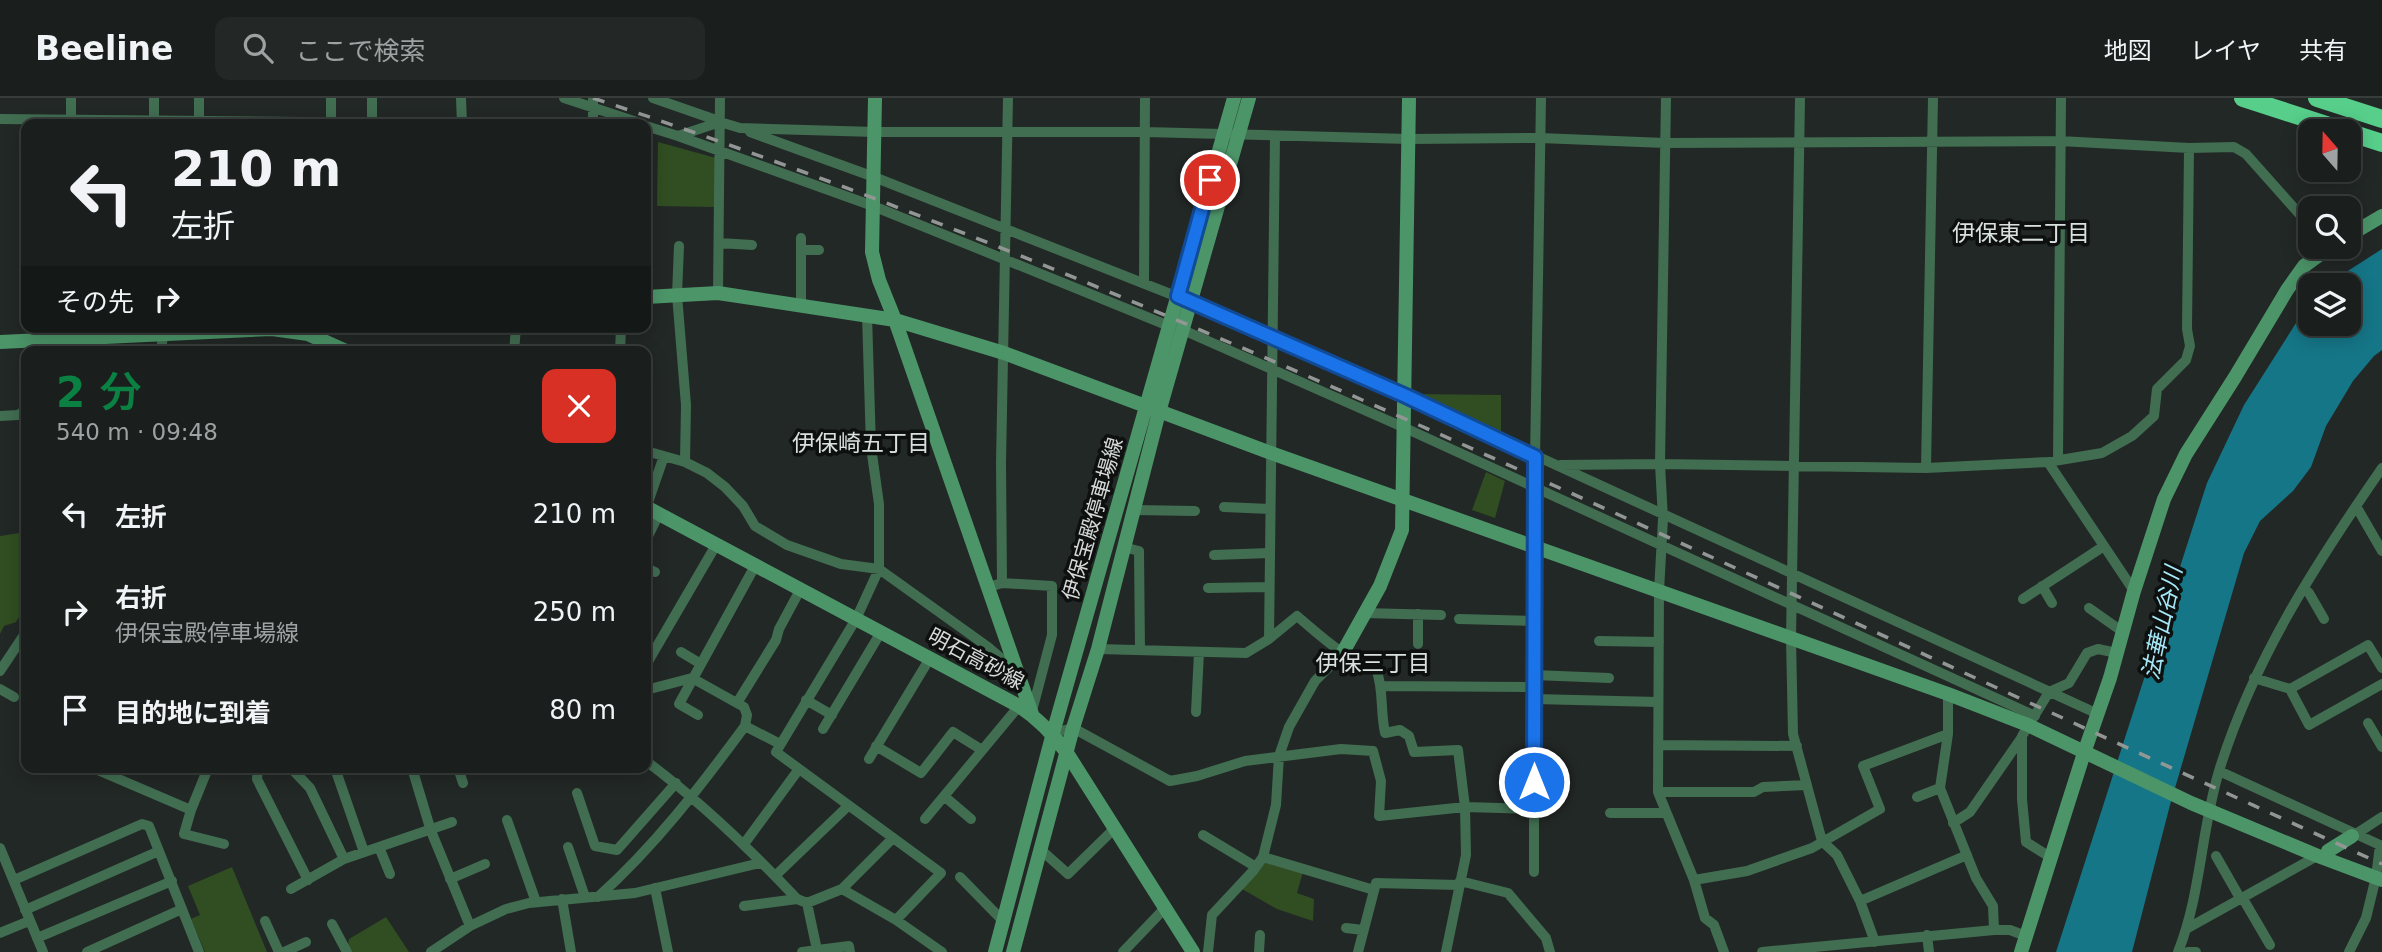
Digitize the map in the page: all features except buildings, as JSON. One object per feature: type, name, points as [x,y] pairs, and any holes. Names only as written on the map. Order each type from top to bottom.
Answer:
[{"type":"highway","points":[[2243,98],[2307,119]]},
{"type":"highway","points":[[2317,98],[2382,119]]},
{"type":"highway","points":[[2361,136],[2382,143]]},
{"type":"street","points":[[71,98],[71,119]]},
{"type":"street","points":[[148,119],[154,98]]},
{"type":"street","points":[[199,98],[199,119]]},
{"type":"street","points":[[331,98],[331,119]]},
{"type":"street","points":[[372,98],[372,119]]},
{"type":"street","points":[[461,98],[462,119]]},
{"type":"street","points":[[564,98],[593,103],[631,119]]},
{"type":"street","points":[[653,98],[874,177],[1184,299],[1406,396],[2098,714]]},
{"type":"street","points":[[718,293],[720,98]]},
{"type":"street","points":[[875,98],[873,256],[879,280],[995,585],[1025,710]]},
{"type":"street","points":[[995,585],[1004,353],[1008,98]]},
{"type":"street","points":[[1144,283],[1145,98]]},
{"type":"street","name":"伊保宝殿停車場線","points":[[995,952],[1053,733],[1176,328],[1234,98]]},
{"type":"street","name":"伊保宝殿停車場線","points":[[1184,299],[1249,98]]},
{"type":"street","points":[[1208,952],[1212,915],[1263,857],[1276,805],[1279,756],[1289,727],[1315,681],[1342,654],[1380,586],[1402,530],[1409,98]]},
{"type":"street","points":[[1534,872],[1535,457],[1541,98]]},
{"type":"street","points":[[1666,98],[1658,792],[1694,880],[1705,918],[1714,925],[1724,952]]},
{"type":"street","points":[[1800,98],[1791,639],[1793,734],[1822,841],[1837,855],[1860,901],[1872,945]]},
{"type":"street","points":[[1926,468],[1933,98]]},
{"type":"street","points":[[2061,98],[2053,461],[2134,591]]},
{"type":"street","points":[[0,119],[21,120]]},
{"type":"street","points":[[678,136],[720,121]]},
{"type":"street","points":[[651,127],[873,206],[1176,328],[1405,428],[1793,606],[2028,726],[2191,803],[2379,878]]},
{"type":"street","points":[[740,128],[875,132],[1145,132],[1409,139],[1540,138],[1665,143],[2060,141],[2189,148],[2234,147],[2241,150],[2298,213]]},
{"type":"street","points":[[1269,639],[1275,136]]},
{"type":"street","points":[[1555,466],[1660,464],[1926,468],[2053,461],[2102,453],[2132,436],[2154,416],[2157,389],[2186,360],[2190,346],[2189,148]]},
{"type":"street","points":[[2361,228],[2382,216]]},
{"type":"street","points":[[801,239],[801,305]]},
{"type":"street","points":[[719,243],[752,244]]},
{"type":"street","points":[[679,246],[677,295],[686,405],[685,462]]},
{"type":"street","points":[[801,250],[819,250]]},
{"type":"street","points":[[2021,952],[2160,511],[2186,454],[2287,290],[2304,266],[2313,259]]},
{"type":"street","points":[[651,297],[718,293],[867,315],[895,320],[1004,353],[1271,453],[1948,694],[2028,726]]},
{"type":"street","points":[[867,315],[871,447],[879,504],[879,569],[856,619],[776,752],[941,873],[896,920]]},
{"type":"street","points":[[0,342],[199,333]]},
{"type":"street","points":[[302,333],[309,334],[328,346]]},
{"type":"street","points":[[162,346],[163,335]]},
{"type":"street","name":"伊保宝殿停車場線","points":[[1013,952],[1134,510],[1153,409]]},
{"type":"street","points":[[0,416],[21,413]]},
{"type":"street","points":[[651,452],[685,462],[707,473],[743,506],[755,526],[787,545],[841,564],[879,569],[988,647],[1016,671]]},
{"type":"street","points":[[651,506],[664,456]]},
{"type":"street","points":[[2178,952],[2188,928],[2208,808],[2254,678],[2323,554],[2382,468]]},
{"type":"street","points":[[2356,506],[2382,551]]},
{"type":"street","points":[[1224,507],[1270,509]]},
{"type":"street","points":[[1134,510],[1195,511]]},
{"type":"street","name":"明石高砂線","points":[[651,511],[1025,710],[1053,733],[1067,753],[1193,952]]},
{"type":"street","points":[[651,656],[716,545]]},
{"type":"street","points":[[2023,599],[2104,546]]},
{"type":"street","points":[[1123,547],[1139,551],[1140,650]]},
{"type":"street","points":[[1214,555],[1270,553]]},
{"type":"street","points":[[698,715],[679,704],[755,566]]},
{"type":"street","points":[[1217,575],[1212,588],[1269,587]]},
{"type":"street","points":[[925,819],[982,751],[1025,710],[1052,635],[1052,586],[995,585]]},
{"type":"street","points":[[2042,586],[2052,603]]},
{"type":"street","points":[[2304,589],[2324,619]]},
{"type":"street","points":[[737,703],[776,640],[800,590]]},
{"type":"street","points":[[2089,608],[2123,632]]},
{"type":"street","points":[[1364,613],[1441,615]]},
{"type":"street","points":[[1418,614],[1418,644]]},
{"type":"street","points":[[1098,649],[1246,653],[1269,639],[1297,616],[1342,654],[1376,668],[1382,686],[1381,715],[1385,733],[1401,730],[1409,736],[1413,752],[1458,750],[1465,807],[1466,855],[1446,952]]},
{"type":"street","points":[[1459,620],[1534,621]]},
{"type":"street","points":[[823,729],[881,632]]},
{"type":"street","points":[[0,671],[21,640]]},
{"type":"street","points":[[1599,641],[1659,642]]},
{"type":"street","points":[[2290,689],[2368,645],[2382,668]]},
{"type":"street","points":[[1953,823],[1970,812],[2049,692],[2069,683],[2087,653],[2098,649],[2117,653]]},
{"type":"street","points":[[681,652],[701,664]]},
{"type":"street","points":[[1196,712],[1199,652]]},
{"type":"street","points":[[869,759],[930,658]]},
{"type":"street","points":[[1534,675],[1595,673],[1609,678]]},
{"type":"street","points":[[598,897],[658,837],[693,797],[745,726],[747,715],[744,707],[692,678],[651,689]]},
{"type":"street","points":[[2254,678],[2290,689],[2309,726],[2382,684]]},
{"type":"street","points":[[1382,686],[1534,687]]},
{"type":"street","points":[[0,689],[14,697]]},
{"type":"street","points":[[1948,694],[1948,734],[1940,788],[1976,878],[1993,906],[1994,930]]},
{"type":"street","points":[[1534,699],[1658,702]]},
{"type":"street","points":[[806,700],[832,715]]},
{"type":"street","points":[[2368,723],[2382,745]]},
{"type":"street","points":[[745,726],[780,744]]},
{"type":"street","points":[[2028,726],[2022,799],[2026,842],[2050,857]]},
{"type":"street","points":[[1053,733],[1073,728],[1170,781],[1197,776],[1245,761],[1341,749],[1373,751],[1381,781],[1379,816],[1465,807],[1534,809]]},
{"type":"street","points":[[876,746],[921,773],[953,732],[982,751]]},
{"type":"street","points":[[1694,880],[1747,871],[1812,848],[1880,809],[1863,765],[1948,734]]},
{"type":"street","points":[[1658,745],[1797,746]]},
{"type":"street","points":[[651,765],[693,797],[744,844],[797,899],[807,903],[842,889],[892,839]]},
{"type":"street","points":[[744,844],[799,769]]},
{"type":"street","points":[[2219,771],[2354,835],[2381,845],[2379,878],[2366,918],[2349,952]]},
{"type":"street","points":[[105,773],[191,810]]},
{"type":"street","points":[[206,773],[184,834],[224,844]]},
{"type":"street","points":[[258,773],[257,779],[308,880]]},
{"type":"street","points":[[296,773],[310,788],[344,859]]},
{"type":"street","points":[[414,773],[431,831],[470,926]]},
{"type":"street","points":[[460,773],[463,783]]},
{"type":"street","points":[[337,774],[341,799],[364,852]]},
{"type":"street","points":[[577,793],[596,846],[617,850],[676,783]]},
{"type":"street","points":[[1658,792],[1754,792],[1763,787],[1807,785]]},
{"type":"street","points":[[1917,797],[1940,788]]},
{"type":"street","points":[[944,796],[971,819]]},
{"type":"street","points":[[775,876],[848,806]]},
{"type":"street","points":[[1610,813],[1666,813]]},
{"type":"street","points":[[2188,928],[2323,854],[2382,817]]},
{"type":"street","points":[[507,820],[536,902]]},
{"type":"street","points":[[291,889],[344,859],[452,822]]},
{"type":"street","points":[[14,880],[142,824],[149,826],[199,952]]},
{"type":"street","points":[[1040,849],[1068,874],[1114,828]]},
{"type":"street","points":[[1203,835],[1256,867]]},
{"type":"street","points":[[379,847],[390,874]]},
{"type":"street","points":[[568,847],[585,897]]},
{"type":"street","points":[[0,848],[5,871],[14,880],[43,952]]},
{"type":"street","points":[[25,910],[159,851]]},
{"type":"street","points":[[1860,901],[1966,855]]},
{"type":"street","points":[[2216,856],[2270,946]]},
{"type":"street","points":[[1263,857],[1374,890]]},
{"type":"street","points":[[433,951],[470,926],[506,909],[536,902],[598,897],[655,888],[760,863]]},
{"type":"street","points":[[450,879],[485,864]]},
{"type":"street","points":[[960,877],[1003,921]]},
{"type":"street","points":[[37,938],[172,881]]},
{"type":"street","points":[[1358,952],[1376,883],[1460,883],[1508,893],[1546,938],[1550,952]]},
{"type":"street","points":[[655,888],[668,952]]},
{"type":"street","points":[[842,889],[896,920],[942,952]]},
{"type":"street","points":[[562,899],[571,952]]},
{"type":"street","points":[[744,906],[797,899]]},
{"type":"street","points":[[807,903],[817,950]]},
{"type":"street","points":[[1123,952],[1164,908]]},
{"type":"street","points":[[88,952],[182,909]]},
{"type":"street","points":[[0,933],[29,921]]},
{"type":"street","points":[[265,922],[282,952],[306,942]]},
{"type":"street","points":[[332,924],[347,952]]},
{"type":"street","points":[[1346,928],[1363,930]]},
{"type":"street","points":[[1762,952],[1872,945],[1927,935],[1994,930],[2010,930],[2026,936]]},
{"type":"street","points":[[1259,952],[1260,935]]},
{"type":"street","points":[[1927,935],[1929,952]]},
{"type":"street","points":[[802,952],[849,946],[850,952]]},
{"type":"street","points":[[2188,952],[2196,952]]},
{"type":"green space","points":[[658,142],[716,158],[715,207],[657,206]]},
{"type":"green space","points":[[1413,394],[1501,395],[1501,435],[1412,398]]},
{"type":"green space","points":[[1486,472],[1505,481],[1495,518],[1472,510]]},
{"type":"green space","points":[[21,533],[21,614],[16,622],[4,626],[0,634],[0,536]]},
{"type":"green space","points":[[1264,861],[1303,872],[1297,893],[1314,899],[1313,921],[1277,909],[1242,889]]},
{"type":"green space","points":[[232,867],[267,952],[205,952],[191,919],[200,915],[188,886]]},
{"type":"green space","points":[[386,917],[409,952],[352,952],[348,945],[349,939]]},
{"type":"water","name":"法華山谷川","points":[[2382,249],[2382,350],[2353,381],[2326,426],[2311,467],[2293,491],[2260,521],[2244,553],[2170,805],[2132,952],[2056,952],[2207,483],[2244,405],[2298,320],[2298,336],[2361,336],[2361,273],[2345,273]]},
{"type":"railway","points":[[593,98],[854,191],[1111,292],[1238,346],[1617,514],[2382,864]]},
{"type":"district","name":"伊保東二丁目","points":[[2021,233]]},
{"type":"district","name":"伊保崎五丁目","points":[[861,443]]},
{"type":"district","name":"伊保三丁目","points":[[1373,663]]},
{"type":"route","points":[[1210,180],[1178,296],[1406,396],[1535,457],[1534,782]]}]
